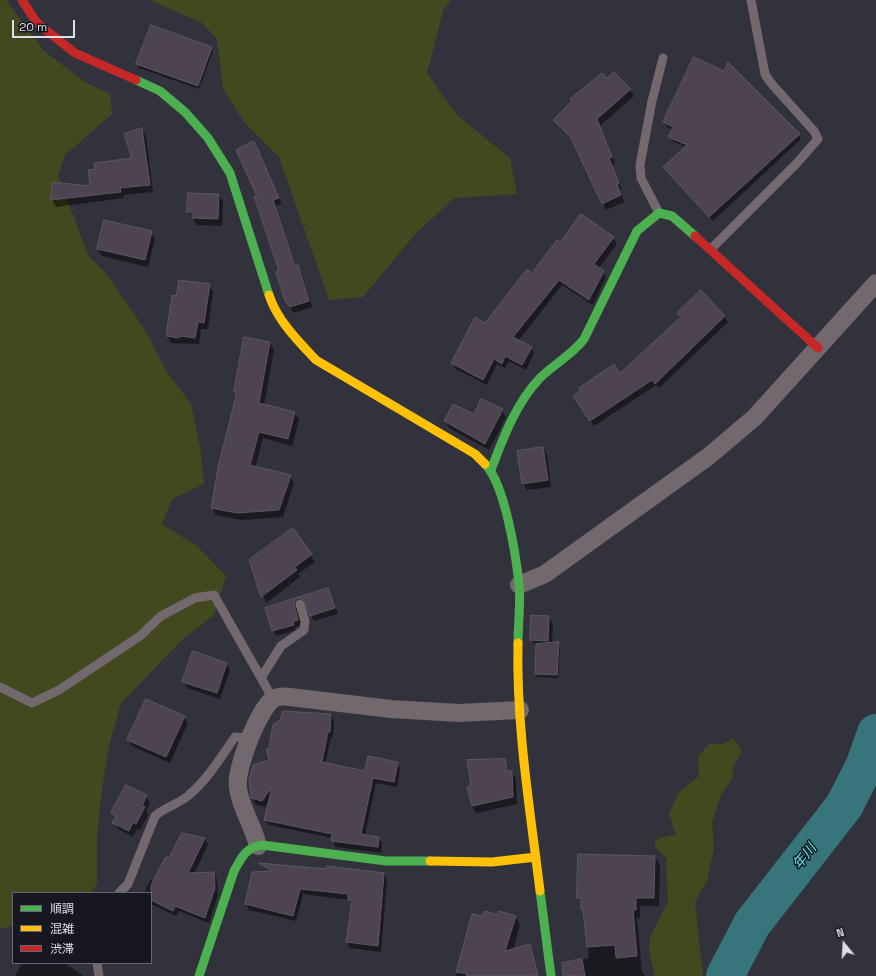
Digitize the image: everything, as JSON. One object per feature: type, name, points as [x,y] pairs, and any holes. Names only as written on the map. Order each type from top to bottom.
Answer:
[{"type":"street","points":[[22,0],[37,23],[54,38],[75,53],[160,91],[185,112],[208,138],[230,173],[272,303],[295,338],[316,360],[474,454],[491,470],[501,496],[511,534],[519,585],[517,677],[536,857],[551,976]]},
{"type":"street","points":[[491,470],[501,444],[520,406],[534,385],[578,347],[584,339],[637,231],[659,213],[672,216],[711,249],[818,348]]},
{"type":"street","points":[[519,585],[545,574],[709,456],[755,417],[876,283]]},
{"type":"street","points":[[258,846],[238,788],[239,772],[250,738],[267,705],[274,699],[280,696],[391,709],[459,713],[520,710]]},
{"type":"street","points":[[199,976],[234,871],[243,855],[251,847],[258,846],[394,861],[492,862],[536,857]]},
{"type":"lane","points":[[711,249],[796,164],[818,139],[814,131],[770,82],[765,74],[751,0]]},
{"type":"lane","points":[[659,213],[641,178],[640,165],[652,100],[663,58]]},
{"type":"lane","points":[[0,687],[32,703],[59,690],[140,636],[161,616],[195,598],[214,595],[274,699]]},
{"type":"lane","points":[[261,678],[281,646],[304,630],[305,621],[300,604]]},
{"type":"lane","points":[[120,892],[128,884],[155,816],[164,808],[188,796],[210,773],[235,737],[250,738]]},
{"type":"lane","points":[[97,964],[99,976]]},
{"type":"green space","points":[[0,0],[6,0],[44,51],[85,82],[110,94],[112,114],[65,155],[58,175],[88,255],[105,272],[145,330],[167,372],[191,404],[200,446],[204,484],[172,499],[162,524],[197,546],[226,576],[214,615],[184,638],[121,703],[109,746],[102,789],[97,836],[97,884],[92,892],[12,892],[12,926],[0,929]]},
{"type":"green space","points":[[150,0],[451,0],[444,8],[427,73],[457,115],[510,158],[517,194],[455,198],[417,232],[363,297],[329,300],[279,157],[243,121],[223,88],[217,39],[202,23]]},
{"type":"green space","points":[[732,739],[739,745],[741,753],[734,765],[732,779],[721,795],[712,822],[714,848],[707,881],[695,902],[703,976],[655,976],[649,951],[650,937],[668,902],[666,858],[655,847],[655,842],[661,837],[676,835],[669,814],[679,792],[699,776],[698,756],[709,744],[723,744]]},
{"type":"building","points":[[151,25],[212,47],[198,86],[136,64]]},
{"type":"building","points":[[694,57],[724,71],[728,62],[800,134],[709,217],[663,167],[687,145],[668,137],[673,127],[663,122]]},
{"type":"building","points":[[614,72],[631,89],[597,119],[612,157],[609,158],[619,183],[617,184],[621,195],[602,204],[571,138],[553,120],[572,101],[570,99],[602,73],[607,78]]},
{"type":"building","points":[[142,128],[150,185],[120,188],[121,192],[51,200],[52,182],[90,186],[88,170],[95,169],[94,163],[132,158],[124,134]]},
{"type":"building","points":[[254,141],[279,198],[273,200],[295,266],[298,265],[309,301],[290,307],[285,301],[276,272],[279,271],[254,196],[257,196],[236,150]]},
{"type":"building","points":[[188,193],[219,194],[218,219],[192,218],[192,212],[187,212]]},
{"type":"building","points":[[581,214],[614,237],[594,264],[604,271],[589,300],[559,280],[513,337],[532,347],[522,365],[505,356],[502,364],[494,359],[483,380],[451,363],[475,317],[485,323],[527,269],[532,273],[557,240],[560,242]]},
{"type":"building","points":[[104,220],[152,231],[145,260],[97,249]]},
{"type":"building","points":[[179,280],[210,284],[204,323],[198,322],[195,338],[166,336],[172,295],[176,296]]},
{"type":"building","points":[[701,290],[725,316],[655,384],[652,380],[590,421],[573,396],[581,390],[579,388],[614,364],[620,373],[681,317],[677,313]]},
{"type":"building","points":[[244,337],[270,342],[259,403],[295,412],[288,439],[259,432],[250,465],[291,475],[279,510],[237,513],[211,508],[219,463],[237,392],[234,392]]},
{"type":"building","points":[[481,399],[503,409],[485,444],[444,421],[453,404],[474,414]]},
{"type":"building","points":[[543,447],[548,480],[522,484],[517,451]]},
{"type":"building","points":[[293,528],[312,554],[295,567],[297,570],[261,597],[249,560]]},
{"type":"building","points":[[328,588],[335,608],[310,616],[304,600],[298,598],[294,603],[298,620],[293,622],[294,625],[272,631],[265,608]]},
{"type":"building","points":[[531,615],[549,616],[548,641],[530,640]]},
{"type":"building","points":[[559,642],[557,675],[535,674],[536,644]]},
{"type":"building","points":[[193,651],[227,663],[217,693],[182,682]]},
{"type":"building","points":[[146,699],[185,716],[166,757],[127,740]]},
{"type":"building","points":[[283,711],[331,714],[330,732],[328,732],[322,762],[365,771],[368,756],[398,762],[394,782],[373,778],[361,834],[379,837],[378,847],[331,841],[332,834],[264,820],[272,787],[262,801],[251,798],[249,780],[253,765],[269,760],[266,749],[269,748],[273,725],[280,720]]},
{"type":"building","points":[[505,759],[507,771],[512,771],[513,797],[472,806],[467,787],[471,785],[467,760]]},
{"type":"building","points":[[126,785],[147,795],[142,806],[145,807],[136,824],[133,822],[129,831],[112,823],[116,816],[111,813]]},
{"type":"building","points":[[182,833],[205,838],[188,873],[214,872],[215,888],[205,918],[175,906],[173,911],[152,900],[151,885],[165,858],[170,856]]},
{"type":"building","points":[[578,854],[655,856],[654,898],[636,898],[636,910],[633,910],[637,956],[616,958],[615,945],[587,947],[583,909],[581,909],[581,899],[577,898]]},
{"type":"building","points":[[259,863],[327,869],[327,866],[384,873],[378,946],[346,942],[352,901],[348,900],[348,894],[300,889],[293,916],[245,904],[252,872],[271,871]]},
{"type":"building","points":[[485,911],[498,915],[499,911],[516,916],[505,951],[530,944],[538,976],[466,976],[467,974],[456,972],[472,914],[482,916]]},
{"type":"building","points":[[582,959],[585,976],[563,976],[562,963]]},
{"type":"waterway","name":"年川","points":[[725,976],[752,924],[844,806],[864,767],[876,733]]},
{"type":"traffic: fast","points":[[136,80],[160,91],[185,112],[208,138],[230,173],[269,295]]},
{"type":"traffic: fast","points":[[491,470],[505,433],[531,388],[551,368],[574,350],[584,339],[637,231],[659,213],[672,216],[695,236]]},
{"type":"traffic: fast","points":[[485,464],[492,474],[504,503],[512,539],[520,591],[518,643]]},
{"type":"traffic: fast","points":[[199,976],[234,871],[239,861],[245,854],[256,846],[262,845],[386,861],[430,861]]},
{"type":"traffic: fast","points":[[540,891],[551,976]]},
{"type":"traffic: slow","points":[[269,295],[283,322],[295,338],[316,360],[475,454],[485,464]]},
{"type":"traffic: slow","points":[[518,643],[521,736],[540,891]]},
{"type":"traffic: slow","points":[[430,861],[492,862],[536,857]]},
{"type":"traffic: jam","points":[[22,0],[37,23],[75,53],[136,80]]},
{"type":"traffic: jam","points":[[695,236],[818,348]]}]
